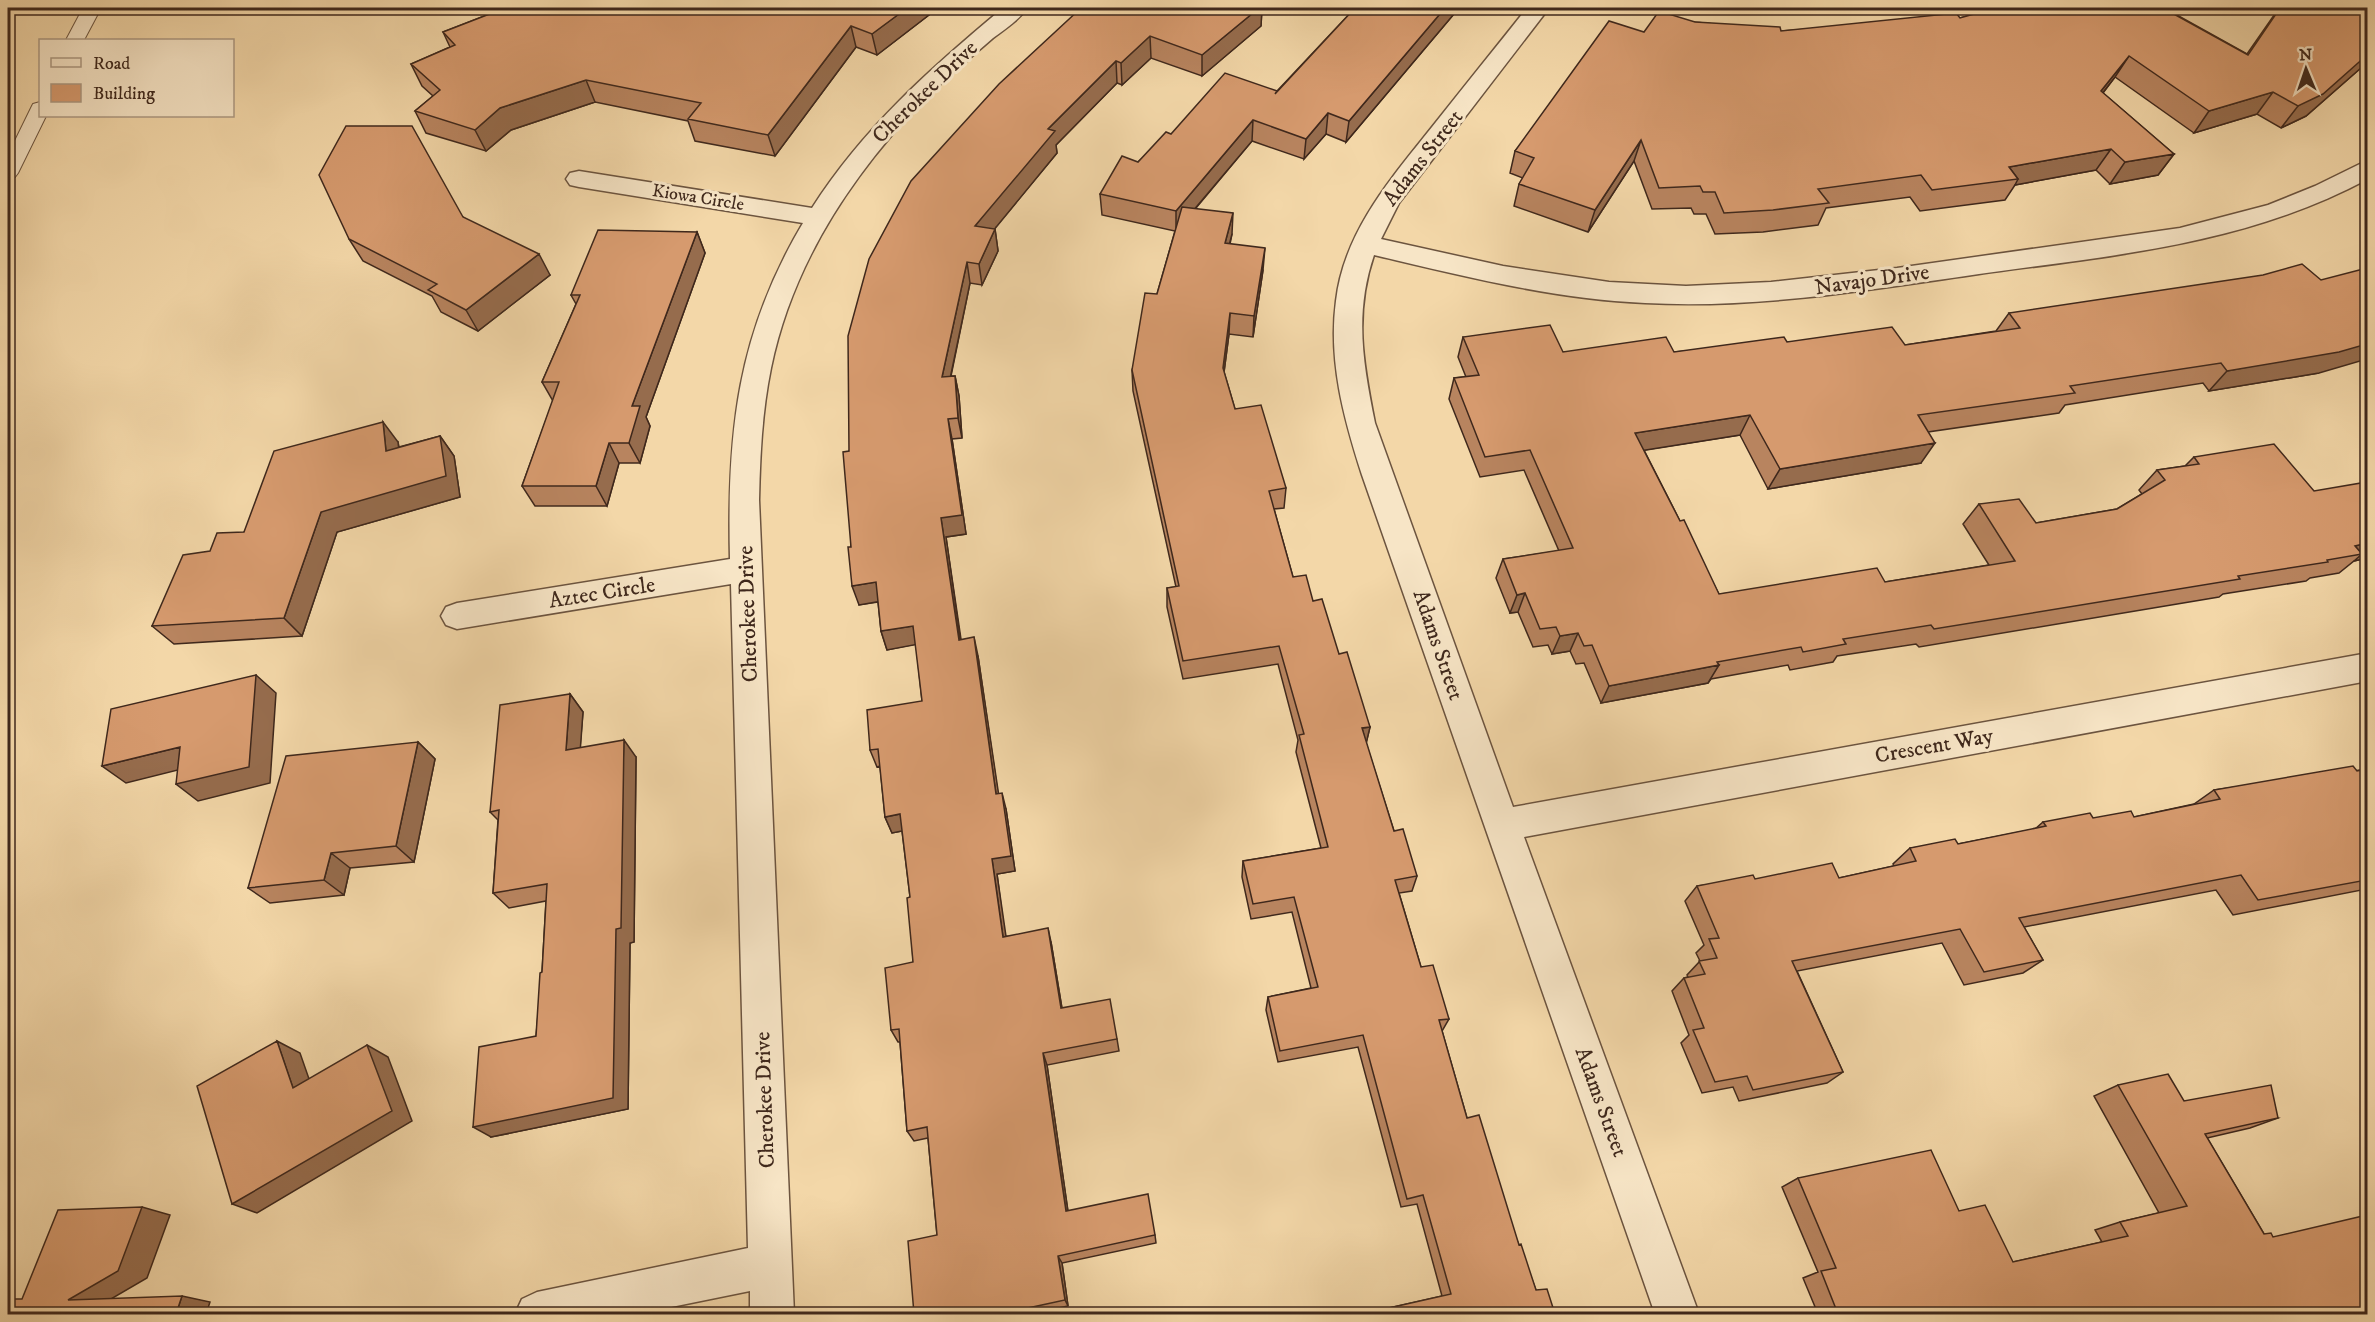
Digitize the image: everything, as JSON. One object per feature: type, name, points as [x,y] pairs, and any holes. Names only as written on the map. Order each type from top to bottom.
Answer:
[{"type":"street","name":"Cherokee Drive","points":[[772,1314],[746,569],[745,447],[755,378],[762,347],[785,283],[817,217],[858,159],[890,121],[918,92],[1016,8]]},
{"type":"street","name":"Adams Street","points":[[1538,8],[1388,200],[1365,244],[1354,275],[1349,302],[1348,359],[1352,389],[1377,475],[1677,1314]]},
{"type":"street","name":"Navajo Drive","points":[[1365,244],[1483,271],[1587,289],[1692,296],[1791,291],[2168,239],[2251,219],[2291,206],[2327,191],[2367,168]]},
{"type":"street","name":"Kiowa Circle","points":[[579,179],[817,217]]},
{"type":"street","name":"Aztec Circle","points":[[457,616],[746,569]]},
{"type":"street","name":"Crescent Way","points":[[1501,825],[2367,668]]},
{"type":"street","points":[[537,1314],[770,1265]]},
{"type":"lane","points":[[76,39],[92,8]]},
{"type":"lane","points":[[8,173],[39,110]]},
{"type":"building","points":[[505,8],[907,8],[872,34],[851,26],[768,135],[688,119],[701,103],[586,80],[500,108],[475,130],[415,111],[440,90],[411,64],[455,45],[443,32]]},
{"type":"building","points":[[1081,8],[1259,8],[1202,55],[1150,36],[1121,63],[1116,61],[1048,129],[1055,131],[975,226],[995,229],[979,264],[967,262],[942,377],[955,376],[958,418],[948,419],[962,515],[941,518],[959,640],[974,637],[996,794],[1002,793],[1011,856],[992,859],[1003,937],[1048,928],[1061,1008],[1110,999],[1117,1039],[1043,1053],[1066,1211],[1148,1194],[1155,1235],[1058,1256],[1065,1300],[1006,1314],[914,1314],[908,1241],[937,1235],[927,1127],[907,1131],[899,1029],[891,1030],[885,968],[913,962],[907,898],[910,897],[900,814],[885,817],[878,749],[870,750],[867,710],[922,701],[913,626],[881,631],[876,582],[852,586],[843,452],[849,451],[848,336],[869,259],[911,181],[999,84]]},
{"type":"building","points":[[1355,8],[1445,8],[1349,121],[1328,113],[1306,139],[1253,120],[1176,211],[1100,194],[1122,156],[1138,162],[1166,132],[1171,134],[1225,73],[1277,91],[1275,94]]},
{"type":"building","points":[[1996,8],[2163,8],[2248,55],[2280,8],[2367,8],[2367,55],[2323,94],[2298,106],[2273,92],[2209,111],[2129,56],[2101,91],[2174,154],[2125,162],[2111,149],[2009,167],[2018,179],[1932,190],[1921,175],[1818,189],[1829,203],[1724,213],[1715,192],[1703,192],[1700,186],[1659,188],[1641,140],[1595,210],[1519,184],[1534,158],[1515,151],[1609,21],[1644,32],[1659,11],[1695,22],[1780,27],[1781,31],[1956,13],[1960,18]]},
{"type":"building","points":[[346,126],[412,126],[463,217],[539,254],[466,310],[428,290],[437,284],[349,239],[319,175]]},
{"type":"building","points":[[1182,207],[1233,213],[1225,243],[1265,248],[1254,316],[1230,313],[1223,368],[1235,409],[1261,405],[1286,488],[1269,491],[1293,577],[1306,575],[1313,601],[1322,599],[1339,654],[1347,652],[1370,727],[1362,728],[1394,831],[1403,829],[1417,876],[1395,880],[1421,967],[1433,965],[1449,1019],[1439,1020],[1467,1118],[1479,1115],[1519,1245],[1521,1244],[1536,1290],[1547,1289],[1555,1314],[1381,1314],[1380,1310],[1451,1294],[1423,1195],[1407,1199],[1363,1035],[1280,1051],[1268,997],[1318,987],[1294,897],[1253,904],[1243,861],[1328,847],[1299,735],[1304,734],[1279,646],[1183,661],[1167,588],[1179,586],[1132,370],[1145,293],[1157,294]]},
{"type":"building","points":[[598,230],[697,232],[632,406],[640,406],[629,443],[609,443],[596,486],[522,486],[559,382],[542,382],[580,295],[571,295]]},
{"type":"building","points":[[2302,264],[2321,280],[2367,268],[2367,344],[2339,352],[2227,371],[2221,363],[2070,386],[2075,393],[1918,415],[1935,443],[1780,469],[1750,415],[1635,433],[1680,521],[1684,520],[1719,594],[1877,568],[1885,582],[2015,561],[1979,504],[2019,499],[2036,523],[2117,509],[2165,480],[2157,470],[2199,464],[2194,457],[2274,444],[2314,491],[2367,482],[2367,543],[2355,546],[2362,554],[2327,560],[2328,562],[2238,576],[2240,579],[1934,629],[1931,625],[1843,639],[1846,644],[1803,652],[1801,647],[1717,662],[1719,665],[1609,686],[1592,645],[1584,646],[1578,633],[1560,636],[1556,627],[1540,629],[1525,593],[1517,595],[1503,559],[1573,548],[1530,450],[1485,457],[1454,378],[1479,375],[1463,337],[1550,325],[1563,352],[1666,337],[1674,352],[1784,337],[1787,342],[1892,327],[1905,345],[2020,328],[2009,313],[2263,275]]},
{"type":"building","points":[[383,422],[386,451],[440,436],[446,476],[321,512],[284,618],[152,626],[183,555],[210,551],[217,533],[244,532],[274,451]]},
{"type":"building","points":[[256,675],[249,767],[176,784],[180,747],[102,766],[111,709]]},
{"type":"building","points":[[570,694],[566,750],[624,740],[621,928],[616,929],[613,1098],[473,1127],[479,1047],[536,1036],[540,973],[542,972],[547,884],[493,893],[499,810],[490,812],[500,705]]},
{"type":"building","points":[[418,742],[396,846],[331,853],[324,880],[248,888],[286,756]]},
{"type":"building","points":[[2353,766],[2357,771],[2367,769],[2367,880],[2258,900],[2241,875],[2019,918],[2043,960],[1984,972],[1960,929],[1792,961],[1843,1072],[1753,1090],[1747,1076],[1715,1082],[1693,1030],[1704,1028],[1684,978],[1705,974],[1699,961],[1717,958],[1709,939],[1719,938],[1697,886],[1753,875],[1755,879],[1832,863],[1839,878],[1916,861],[1910,848],[1955,839],[1958,844],[2046,826],[2043,822],[2090,813],[2093,818],[2131,811],[2134,817],[2220,799],[2214,790]]},
{"type":"building","points":[[277,1041],[293,1088],[367,1045],[392,1111],[232,1204],[197,1086]]},
{"type":"building","points":[[2168,1074],[2184,1101],[2271,1085],[2278,1118],[2205,1134],[2264,1234],[2271,1233],[2273,1237],[2367,1215],[2367,1314],[1838,1314],[1821,1271],[1836,1268],[1798,1178],[1931,1150],[1959,1211],[1985,1205],[2013,1262],[2128,1236],[2120,1222],[2187,1206],[2118,1085]]},
{"type":"building","points":[[142,1207],[118,1271],[68,1300],[182,1296],[176,1314],[8,1314],[8,1299],[22,1299],[58,1210]]}]
